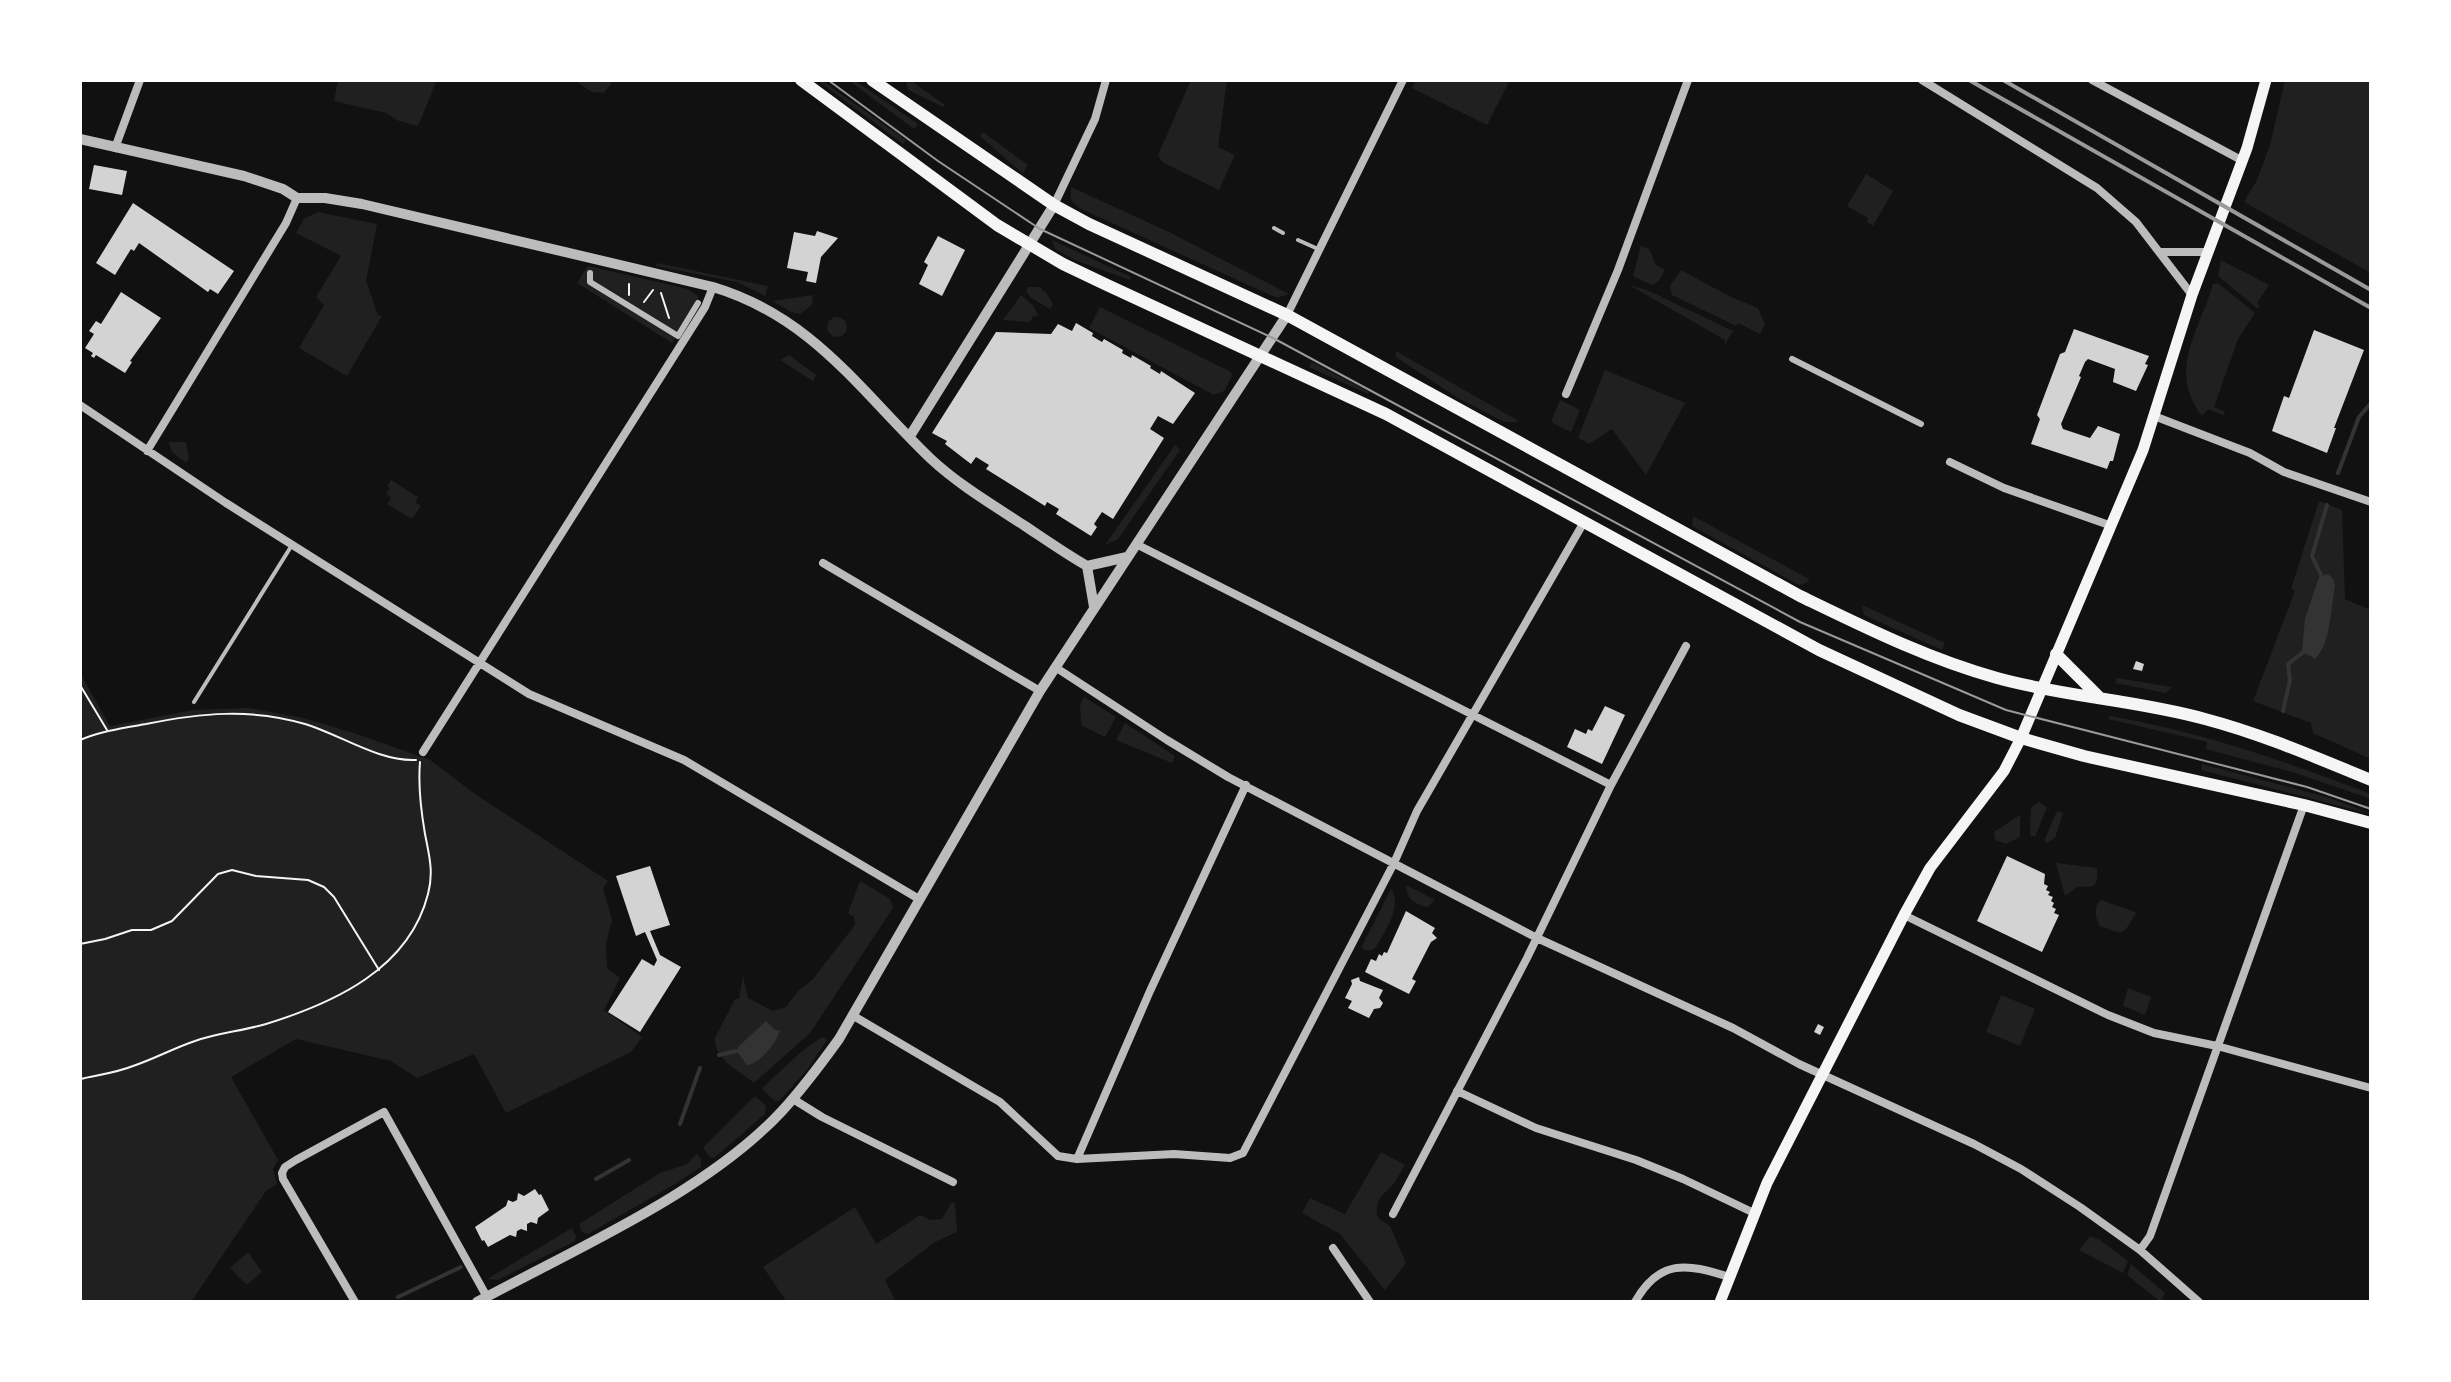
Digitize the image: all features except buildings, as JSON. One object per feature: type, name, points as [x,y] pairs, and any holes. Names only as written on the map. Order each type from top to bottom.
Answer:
[{"type":"main road","points":[[801,80],[984,216],[1030,246],[1107,285],[1386,414],[1819,650],[1959,715],[2021,738],[2084,756],[2371,823]]},
{"type":"main road","points":[[872,80],[1054,205],[1287,315],[1800,596],[1944,662],[1999,679],[2205,719],[2303,752],[2371,780]]},
{"type":"main road","points":[[1720,1302],[1754,1213],[1904,915],[1930,868],[2004,771],[2021,738],[2143,450],[2192,295],[2243,161],[2266,80]]},
{"type":"main road","points":[[2056,654],[2100,698]]},
{"type":"street","points":[[115,148],[140,80]]},
{"type":"street","points":[[910,436],[1054,205],[1095,119],[1106,80]]},
{"type":"street","points":[[355,1302],[282,1173],[296,1160],[384,1112],[482,1299],[675,1194],[743,1146],[793,1099],[814,1074],[852,1015],[1055,667],[1287,315],[1403,80]]},
{"type":"street","points":[[1566,394],[1618,270],[1688,80]]},
{"type":"street","points":[[1922,80],[2097,188],[2136,222],[2192,295]]},
{"type":"street","points":[[2092,80],[2243,161]]},
{"type":"street","points":[[80,139],[244,176],[283,189],[297,198],[325,198],[362,204],[713,287],[764,308],[824,349],[931,459],[960,483],[1087,566],[1127,557]]},
{"type":"street","points":[[147,451],[286,223],[297,198]]},
{"type":"street","points":[[2161,252],[2208,252]]},
{"type":"street","points":[[590,273],[590,282],[678,336],[698,303]]},
{"type":"street","points":[[422,756],[705,307],[713,287]]},
{"type":"street","points":[[1792,359],[1921,424]]},
{"type":"street","points":[[80,405],[478,663],[550,704],[684,760],[919,899]]},
{"type":"street","points":[[2154,416],[2250,453],[2284,472],[2371,502]]},
{"type":"street","points":[[1950,462],[2004,488],[2109,525]]},
{"type":"street","points":[[852,1015],[1000,1102],[1058,1156],[1077,1159],[1174,1154],[1230,1158],[1243,1153],[1394,863],[1417,811],[1584,522]]},
{"type":"street","points":[[1136,544],[1611,785]]},
{"type":"street","points":[[823,563],[1040,691]]},
{"type":"street","points":[[1087,566],[1094,607]]},
{"type":"street","points":[[1393,1214],[1537,938],[1611,785],[1686,646]]},
{"type":"street","points":[[1055,667],[1167,740],[1246,785],[1537,938],[1733,1028],[1822,1075],[1974,1144],[2021,1169],[2140,1250],[2199,1302]]},
{"type":"street","points":[[1077,1159],[1150,991],[1246,785]]},
{"type":"street","points":[[2140,1250],[2150,1236],[2304,805]]},
{"type":"street","points":[[1904,915],[2108,1015],[2154,1033],[2217,1046],[2371,1088]]},
{"type":"street","points":[[1457,1091],[1536,1128],[1636,1160],[1683,1179],[1754,1213]]},
{"type":"street","points":[[793,1099],[822,1117],[953,1182]]},
{"type":"street","points":[[1333,1248],[1370,1302]]},
{"type":"street","points":[[1635,1302],[1654,1276],[1675,1267],[1693,1267],[1729,1277]]},
{"type":"lane","points":[[1274,228],[1283,233]]},
{"type":"lane","points":[[1298,240],[1320,250]]},
{"type":"lane","points":[[194,702],[292,545]]},
{"type":"path","points":[[637,311],[653,290]]},
{"type":"path","points":[[661,293],[673,333]]},
{"type":"path","points":[[80,685],[107,731]]},
{"type":"path","points":[[80,740],[107,731],[217,712],[254,713],[306,724],[361,747],[410,760],[422,756],[420,793],[432,866],[422,914],[407,941],[379,971],[360,984],[276,1020],[195,1041],[129,1068],[80,1079]]},
{"type":"path","points":[[80,944],[132,930],[151,930],[172,921],[218,874],[232,870],[256,876],[308,880],[324,887],[334,897],[379,971]]},
{"type":"shaded area","points":[[338,80],[437,80],[418,126],[399,121],[386,113],[334,101]]},
{"type":"shaded area","points":[[574,80],[614,80],[604,93],[592,92]]},
{"type":"shaded area","points":[[817,80],[821,80],[906,140],[903,144]]},
{"type":"shaded area","points":[[848,80],[854,80],[918,124],[914,129]]},
{"type":"shaded area","points":[[906,80],[945,105],[943,107],[908,90]]},
{"type":"shaded area","points":[[1191,80],[1227,80],[1218,147],[1235,155],[1219,190],[1162,162],[1158,155]]},
{"type":"shaded area","points":[[1416,80],[1510,80],[1487,125],[1412,88]]},
{"type":"shaded area","points":[[2285,80],[2371,80],[2371,273],[2244,202],[2257,180],[2270,145]]},
{"type":"shaded area","points":[[983,132],[1028,165],[1023,174],[980,136]]},
{"type":"shaded area","points":[[1866,174],[1893,191],[1873,226],[1867,222],[1868,218],[1847,206]]},
{"type":"shaded area","points":[[1071,187],[1169,232],[1289,294],[1277,298],[1079,208],[1071,200]]},
{"type":"shaded area","points":[[318,212],[377,224],[366,281],[378,315],[382,316],[347,376],[299,348],[324,305],[316,297],[341,256],[296,233],[304,219]]},
{"type":"shaded area","points":[[1052,240],[1131,277],[1130,280],[1077,261],[1055,249]]},
{"type":"shaded area","points":[[1641,246],[1649,249],[1656,265],[1665,270],[1659,281],[1652,285],[1633,276]]},
{"type":"shaded area","points":[[2221,260],[2269,285],[2257,303],[2260,306],[2258,309],[2218,276]]},
{"type":"shaded area","points":[[657,263],[768,286],[765,296],[737,282],[656,266]]},
{"type":"shaded area","points":[[588,266],[688,289],[698,296],[697,302],[672,343],[577,283]]},
{"type":"shaded area","points":[[1681,270],[1758,308],[1765,324],[1760,334],[1738,323],[1736,326],[1672,295],[1670,286]]},
{"type":"shaded area","points":[[2218,283],[2255,313],[2238,339],[2214,407],[2225,412],[2224,415],[2208,409],[2202,416],[2192,399],[2186,367],[2213,284]]},
{"type":"shaded area","points":[[1629,285],[1647,290],[1733,331],[1725,344],[1725,340]]},
{"type":"shaded area","points":[[1028,287],[1041,287],[1045,291],[1053,304],[1050,309],[1030,297],[1026,290]]},
{"type":"shaded area","points":[[813,295],[812,305],[800,314],[773,301]]},
{"type":"shaded area","points":[[1021,295],[1033,305],[1038,316],[1033,316],[1030,322],[1003,320]]},
{"type":"shaded area","points":[[1100,307],[1231,372],[1224,391],[1214,395],[1089,328]]},
{"type":"shaded area","points":[[837,317],[844,320],[847,327],[844,334],[837,337],[830,334],[827,327],[830,320]]},
{"type":"shaded area","points":[[1396,351],[1516,422],[1504,422],[1458,398],[1396,357]]},
{"type":"shaded area","points":[[789,355],[816,375],[813,381],[780,360]]},
{"type":"shaded area","points":[[1312,362],[1369,392],[1368,394],[1309,367]]},
{"type":"shaded area","points":[[1605,370],[1685,403],[1646,475],[1612,429],[1589,444],[1578,438]]},
{"type":"shaded area","points":[[1560,400],[1580,410],[1571,432],[1551,422]]},
{"type":"shaded area","points":[[169,442],[186,442],[189,458],[186,463],[171,451]]},
{"type":"shaded area","points":[[1175,445],[1180,450],[1118,539],[1105,545]]},
{"type":"shaded area","points":[[391,480],[418,497],[415,502],[421,506],[412,519],[387,504],[391,498],[386,494],[390,488],[387,486]]},
{"type":"shaded area","points":[[2319,501],[2342,510],[2345,599],[2371,610],[2371,759],[2313,733],[2311,723],[2253,701],[2295,591],[2291,589]]},
{"type":"shaded area","points":[[1693,516],[1809,579],[1808,582],[1799,585],[1692,526]]},
{"type":"shaded area","points":[[2328,574],[2335,586],[2331,614],[2324,644],[2315,659],[2302,651],[2305,619],[2319,577]]},
{"type":"shaded area","points":[[1862,605],[1945,643],[1942,650],[1864,615]]},
{"type":"shaded area","points":[[80,673],[110,726],[193,710],[248,708],[303,718],[430,760],[475,794],[608,881],[603,888],[612,920],[606,944],[607,968],[620,978],[604,1010],[642,1037],[631,1052],[506,1113],[474,1054],[417,1078],[391,1061],[296,1039],[231,1077],[278,1160],[273,1169],[277,1184],[266,1191],[191,1302],[80,1302]]},
{"type":"shaded area","points":[[2117,678],[2172,687],[2166,693],[2115,683]]},
{"type":"shaded area","points":[[1084,697],[1116,717],[1105,737],[1081,725],[1080,704]]},
{"type":"shaded area","points":[[2110,716],[2177,730],[2242,749],[2371,794],[2371,799],[2295,773],[2206,749],[2207,742],[2108,719]]},
{"type":"shaded area","points":[[1125,723],[1175,756],[1172,763],[1116,740]]},
{"type":"shaded area","points":[[2202,764],[2330,798],[2371,814],[2201,770]]},
{"type":"shaded area","points":[[2039,802],[2047,807],[2035,837],[2030,835],[2031,807]]},
{"type":"shaded area","points":[[2057,811],[2063,813],[2055,838],[2047,843],[2044,841]]},
{"type":"shaded area","points":[[2020,815],[2020,837],[2006,844],[1995,840],[1994,832]]},
{"type":"shaded area","points":[[2056,863],[2097,868],[2097,880],[2093,886],[2077,887],[2065,896]]},
{"type":"shaded area","points":[[860,881],[890,899],[893,908],[810,1033],[754,1083],[723,1058],[715,1038],[735,999],[739,999],[743,976],[748,998],[773,1011],[786,1007],[798,991],[812,980],[855,925],[854,917],[848,913]]},
{"type":"shaded area","points":[[1406,885],[1435,900],[1428,907],[1419,905],[1410,897]]},
{"type":"shaded area","points":[[1391,889],[1395,904],[1391,918],[1376,947],[1363,949],[1361,948]]},
{"type":"shaded area","points":[[2101,900],[2135,912],[2126,929],[2120,933],[2100,926],[2096,912]]},
{"type":"shaded area","points":[[2128,988],[2151,997],[2145,1015],[2123,1006]]},
{"type":"shaded area","points":[[2001,995],[2035,1009],[2020,1046],[1986,1032]]},
{"type":"shaded area","points":[[766,1021],[782,1032],[766,1053],[747,1065],[738,1053],[738,1047]]},
{"type":"shaded area","points":[[824,1037],[827,1040],[807,1070],[779,1101],[762,1089],[801,1052]]},
{"type":"shaded area","points":[[755,1096],[766,1106],[765,1114],[714,1158],[710,1157],[703,1148]]},
{"type":"shaded area","points":[[1381,1152],[1405,1165],[1377,1204],[1378,1218],[1390,1226],[1406,1263],[1385,1290],[1340,1234],[1302,1213],[1310,1198],[1345,1214]]},
{"type":"shaded area","points":[[697,1154],[701,1167],[588,1234],[582,1232],[579,1224],[660,1173],[687,1164]]},
{"type":"shaded area","points":[[952,1202],[955,1204],[957,1232],[935,1242],[885,1280],[896,1302],[787,1302],[763,1267],[855,1207],[876,1244],[920,1215],[930,1220],[942,1219]]},
{"type":"shaded area","points":[[572,1228],[575,1241],[498,1280],[487,1279]]},
{"type":"shaded area","points":[[2090,1236],[2128,1261],[2123,1273],[2079,1250]]},
{"type":"shaded area","points":[[248,1252],[262,1272],[247,1285],[230,1268]]},
{"type":"shaded area","points":[[2131,1264],[2165,1293],[2161,1302],[2127,1275]]},
{"type":"waterway","points":[[2338,473],[2359,417],[2371,403]]},
{"type":"waterway","points":[[2324,581],[2312,556],[2327,505]]},
{"type":"waterway","points":[[2283,711],[2290,680],[2288,664],[2305,651]]},
{"type":"waterway","points":[[719,1055],[737,1051]]},
{"type":"waterway","points":[[680,1124],[700,1068]]},
{"type":"waterway","points":[[596,1179],[629,1160]]},
{"type":"waterway","points":[[398,1297],[461,1267]]},
{"type":"tram line","points":[[828,80],[938,161],[1040,229],[1273,338],[1800,622],[2006,710],[2307,787],[2371,809]]},
{"type":"railway","points":[[1969,80],[2371,308]]},
{"type":"railway","points":[[2003,80],[2371,290]]}]
